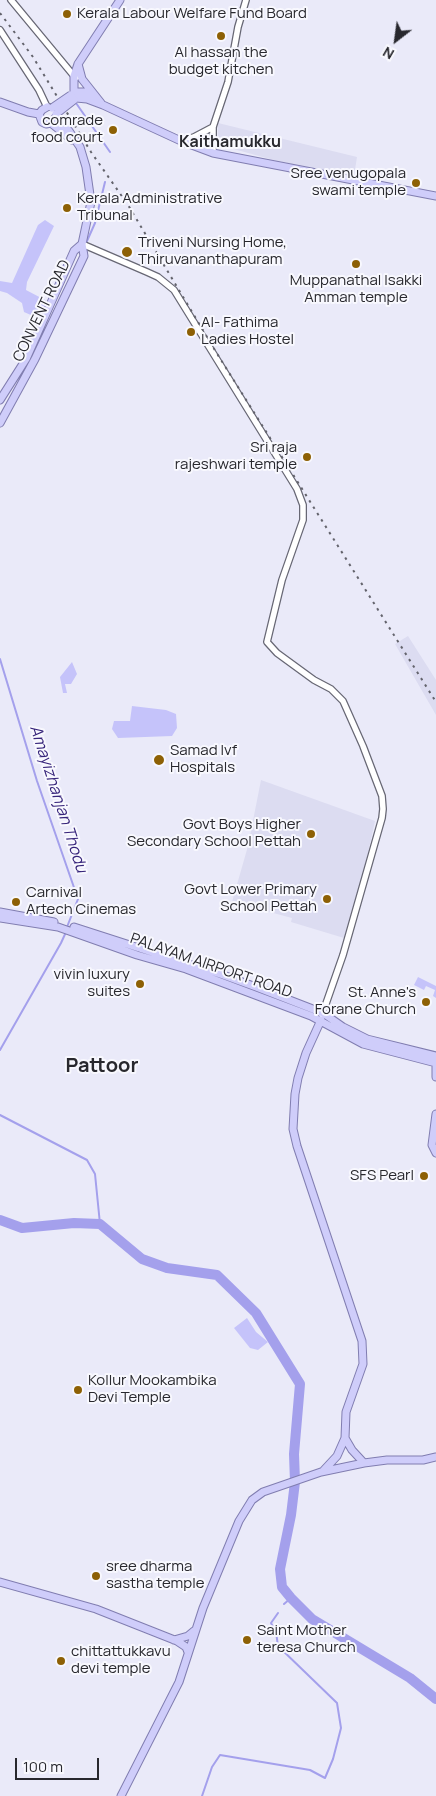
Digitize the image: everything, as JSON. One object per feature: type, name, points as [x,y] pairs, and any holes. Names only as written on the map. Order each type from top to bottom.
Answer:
[{"type":"main road","points":[[74,95],[74,76],[78,64],[120,0]]},
{"type":"main road","points":[[78,64],[82,79],[103,105]]},
{"type":"main road","points":[[0,102],[40,117],[46,124],[52,114],[74,95],[82,79]]},
{"type":"main road","points":[[74,95],[93,94]]},
{"type":"main road","points":[[74,95],[103,105],[181,141],[213,152],[436,196]]},
{"type":"main road","points":[[40,117],[42,110],[52,114]]},
{"type":"main road","name":"CONVENT ROAD","points":[[0,423],[34,359],[84,256],[91,202],[86,167],[80,147],[52,114]]},
{"type":"main road","points":[[0,400],[26,359],[74,251],[84,245]]},
{"type":"main road","name":"PALAYAM AIRPORT ROAD","points":[[0,912],[58,925],[223,975],[322,1017],[339,1032],[363,1044],[436,1060]]},
{"type":"main road","name":"PALAYAM AIRPORT ROAD","points":[[0,918],[58,925]]},
{"type":"main road","points":[[321,1472],[337,1456],[345,1438],[346,1412],[363,1364],[362,1341],[293,1129],[298,1078],[306,1053],[322,1017]]},
{"type":"main road","points":[[436,1060],[436,1077]]},
{"type":"main road","points":[[436,1114],[432,1145],[436,1153]]},
{"type":"main road","points":[[345,1438],[352,1450],[364,1463]]},
{"type":"main road","points":[[121,1796],[179,1682],[206,1600],[245,1509],[252,1500],[263,1492],[321,1472],[387,1460],[423,1460],[436,1457]]},
{"type":"main road","points":[[0,1582],[92,1608],[174,1640],[186,1647],[188,1652]]},
{"type":"main road","points":[[174,1640],[188,1636],[196,1629]]},
{"type":"street","points":[[10,0],[74,76],[82,79]]},
{"type":"street","points":[[213,152],[213,127],[228,82],[238,26],[246,0]]},
{"type":"street","points":[[0,30],[39,90],[52,114]]},
{"type":"street","points":[[181,141],[194,137],[213,127]]},
{"type":"street","points":[[84,245],[153,274],[174,290],[297,489],[303,505],[303,520],[282,580],[267,642],[277,653],[314,680],[331,689],[343,701],[379,789],[383,809],[343,955],[322,1017]]},
{"type":"shaded area","points":[[218,123],[357,157],[354,176],[277,161],[223,146],[218,135]]},
{"type":"shaded area","points":[[45,220],[54,226],[27,282],[26,290],[47,301],[45,312],[40,319],[24,312],[22,303],[7,293],[0,291],[0,281],[12,283],[38,225]]},
{"type":"shaded area","points":[[408,636],[436,680],[436,715],[395,644]]},
{"type":"shaded area","points":[[72,662],[77,674],[71,684],[65,684],[67,693],[63,693],[60,677]]},
{"type":"shaded area","points":[[132,706],[166,710],[176,714],[177,728],[172,736],[118,738],[112,729],[114,721],[130,721]]},
{"type":"shaded area","points":[[261,780],[375,821],[362,880],[344,938],[291,922],[292,918],[232,902],[248,846]]},
{"type":"shaded area","points":[[418,977],[436,986],[436,998],[433,996],[435,990],[426,986],[424,990],[414,985]]},
{"type":"shaded area","points":[[247,1318],[256,1332],[268,1342],[258,1350],[250,1348],[234,1328]]},
{"type":"waterway","points":[[76,103],[110,152]]},
{"type":"waterway","name":"Amayizhanjan Thodu","points":[[87,241],[95,223],[105,182]]},
{"type":"waterway","name":"Amayizhanjan Thodu","points":[[0,659],[37,781],[78,899],[67,927]]},
{"type":"waterway","name":"Amayizhanjan Thodu","points":[[0,1050],[66,932]]},
{"type":"waterway","name":"Amayizhanjan Thodu","points":[[0,1115],[87,1160],[95,1174],[100,1224]]},
{"type":"waterway","points":[[0,1220],[22,1228],[74,1223],[100,1224],[142,1259],[167,1268],[217,1275],[256,1313],[300,1384],[294,1454],[295,1482],[291,1515],[280,1569],[282,1587],[312,1619],[410,1678],[436,1699]]},
{"type":"waterway","points":[[284,1604],[291,1598]]},
{"type":"waterway","points":[[202,1796],[212,1767],[220,1755],[310,1770],[325,1778],[333,1759],[341,1728],[337,1703],[278,1646],[276,1632],[271,1623],[278,1613]]},
{"type":"railway","points":[[0,13],[33,57],[91,152],[128,205],[216,352],[436,702]]},
{"type":"place","name":"Kerala Labour Welfare Fund Board","points":[[67,14]]},
{"type":"place","name":"Al hassan the budget kitchen","points":[[221,36]]},
{"type":"place","name":"comrade food court","points":[[113,130]]},
{"type":"place","name":"Sree venugopala swami temple","points":[[416,183]]},
{"type":"place","name":"Kerala Administrative Tribunal","points":[[67,208]]},
{"type":"place","name":"Triveni Nursing Home, Thiruvananthapuram","points":[[127,252]]},
{"type":"place","name":"Muppanathal Isakki Amman temple","points":[[356,264]]},
{"type":"place","name":"Al- Fathima Ladies Hostel","points":[[191,332]]},
{"type":"place","name":"Sri raja rajeshwari temple","points":[[307,457]]},
{"type":"place","name":"Samad Ivf Hospitals","points":[[159,760]]},
{"type":"place","name":"Govt Boys Higher Secondary School Pettah","points":[[311,834]]},
{"type":"place","name":"Govt Lower Primary School Pettah","points":[[327,899]]},
{"type":"place","name":"Carnival Artech Cinemas","points":[[16,902]]},
{"type":"place","name":"vivin luxury suites","points":[[140,984]]},
{"type":"place","name":"St. Anne's Forane Church","points":[[426,1002]]},
{"type":"place","name":"SFS Pearl","points":[[424,1176]]},
{"type":"place","name":"Kollur Mookambika Devi Temple","points":[[78,1390]]},
{"type":"place","name":"sree dharma sastha temple","points":[[96,1576]]},
{"type":"place","name":"Saint Mother teresa Church","points":[[247,1640]]},
{"type":"place","name":"chittattukkavu devi temple","points":[[61,1661]]},
{"type":"district","name":"Kaithamukku","points":[[230,143]]},
{"type":"district","name":"Pattoor","points":[[102,1066]]}]
